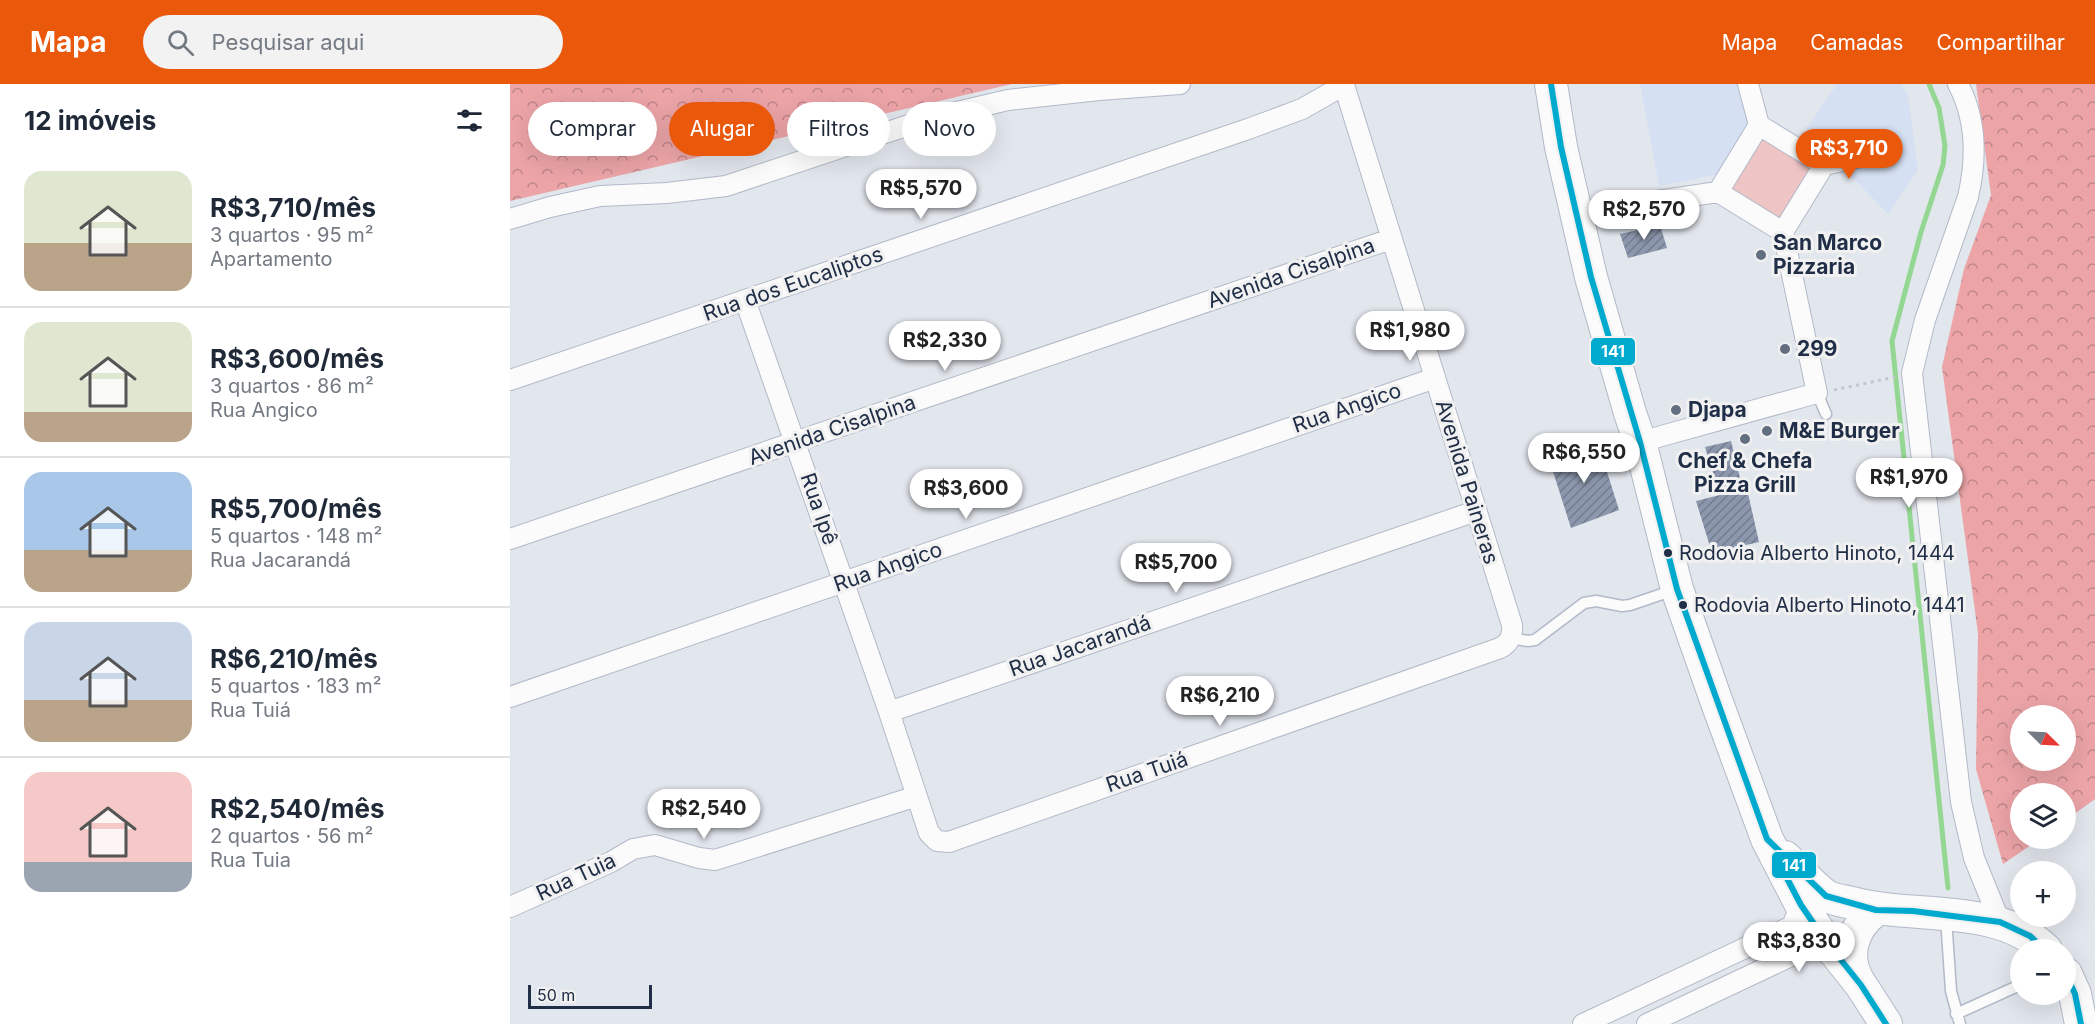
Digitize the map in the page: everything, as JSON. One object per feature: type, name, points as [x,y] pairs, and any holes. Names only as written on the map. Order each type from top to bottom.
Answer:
[{"type":"main road","points":[[1551,84],[1561,147],[1591,278],[1640,442],[1677,589],[1767,839],[1814,901],[1825,940],[1861,985],[1886,1024]]},
{"type":"main road","points":[[1814,901],[1876,910],[2000,922],[2031,939]]},
{"type":"main road","points":[[1861,985],[1852,965],[1852,943],[1861,924],[1876,910]]},
{"type":"main road","points":[[2076,999],[2081,1024]]},
{"type":"street","points":[[510,219],[600,196],[667,193],[726,186],[927,119],[1008,100],[1180,84]]},
{"type":"street","name":"Avenida Paineras","points":[[1343,84],[1512,625],[1510,638]]},
{"type":"street","name":"Rua dos Eucaliptos","points":[[510,380],[1248,129],[1302,109],[1343,84]]},
{"type":"street","points":[[1748,84],[1759,125],[1824,165],[1870,155]]},
{"type":"street","points":[[1958,84],[1972,125],[1975,160],[1972,179],[1925,320],[1912,373],[1961,802],[1974,858],[2000,922]]},
{"type":"street","points":[[1718,192],[1759,125]]},
{"type":"street","points":[[1640,442],[1817,393],[1783,232],[1824,165]]},
{"type":"street","points":[[1576,213],[1718,192],[1783,232]]},
{"type":"street","name":"Avenida Cisalpina","points":[[510,539],[1391,238]]},
{"type":"street","name":"Rua Ipê","points":[[745,300],[929,833],[937,842],[950,842]]},
{"type":"street","name":"Rua Angico","points":[[510,697],[1435,378]]},
{"type":"street","name":"Rua Jacarandá","points":[[889,712],[1476,511]]},
{"type":"street","name":"Rua Tuiá","points":[[950,842],[1500,648],[1505,646],[1510,638]]},
{"type":"street","name":"Rua Tuia","points":[[510,907],[611,862],[633,849],[655,845],[699,858],[715,860],[917,796]]},
{"type":"street","points":[[1583,1024],[1792,926],[1814,901]]},
{"type":"street","points":[[1647,1024],[1825,940]]},
{"type":"street","points":[[1700,970],[1710,994]]},
{"type":"lane","points":[[1817,393],[1826,414]]},
{"type":"lane","points":[[1510,638],[1535,640],[1584,603],[1596,601],[1622,606],[1630,605],[1677,589]]},
{"type":"lane","points":[[1946,915],[1948,968],[1958,1019],[2010,990]]},
{"type":"path","points":[[1817,393],[1912,373]]},
{"type":"shaded area","points":[[1640,84],[1741,84],[1748,131],[1724,173],[1659,186]]},
{"type":"shaded area","points":[[1837,84],[1901,84],[1908,96],[1918,170],[1888,214],[1806,129]]},
{"type":"shaded area","points":[[1761,133],[1817,168],[1782,224],[1726,189]]},
{"type":"green space","points":[[510,84],[1012,84],[935,102],[902,102],[902,110],[890,112],[890,102],[787,102],[787,136],[775,139],[775,102],[669,102],[669,156],[703,156],[510,201]]},
{"type":"green space","points":[[1976,84],[2095,84],[2095,799],[2076,813],[2076,783],[2010,783],[2010,849],[2025,849],[2003,864],[1976,769],[1978,633],[1942,367],[1964,269],[1991,195]]},
{"type":"building","points":[[1660,225],[1667,248],[1628,258],[1620,234]]},
{"type":"building","points":[[1597,440],[1619,510],[1571,528],[1548,456]]},
{"type":"building","points":[[1731,441],[1743,490],[1747,489],[1759,542],[1712,553],[1696,501],[1720,495],[1705,447]]},
{"type":"waterway","points":[[1929,84],[1939,108],[1945,146],[1943,165],[1921,232],[1892,341],[1948,888]]},
{"type":"transit line","name":"141","points":[[1551,84],[1561,147],[1591,277],[1640,442],[1677,589],[1767,839],[1826,896],[1876,910],[1913,911],[2000,922],[2033,939]]},
{"type":"transit line","name":"141","points":[[1781,867],[1801,905],[1861,985],[1886,1024]]},
{"type":"transit line","name":"141","points":[[2076,999],[2081,1024]]},
{"type":"place","name":"San Marco Pizzaria","points":[[1761,255]]},
{"type":"place","name":"299","points":[[1785,349]]},
{"type":"place","name":"Djapa","points":[[1676,410]]},
{"type":"place","name":"M&E Burger","points":[[1767,431]]},
{"type":"place","name":"Chef & Chefa Pizza Grill","points":[[1745,439]]},
{"type":"place","name":"Rodovia Alberto Hinoto, 1444","points":[[1668,553]]},
{"type":"place","name":"Rodovia Alberto Hinoto, 1441","points":[[1683,605]]}]
